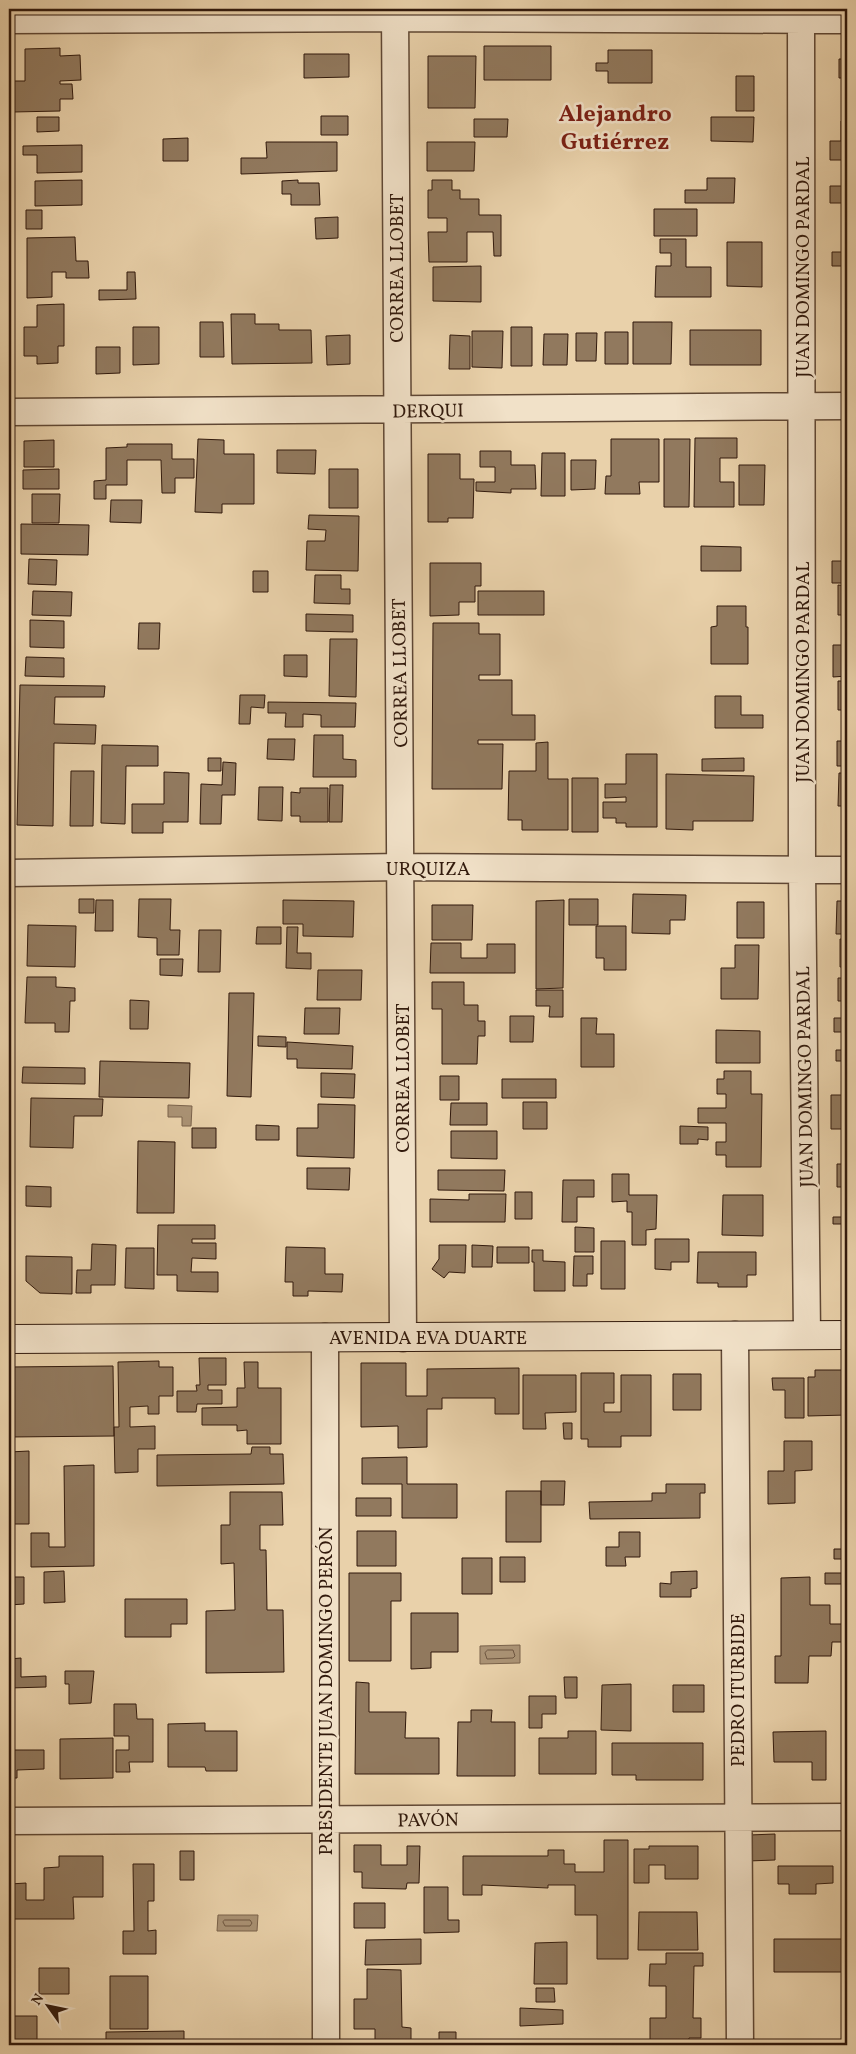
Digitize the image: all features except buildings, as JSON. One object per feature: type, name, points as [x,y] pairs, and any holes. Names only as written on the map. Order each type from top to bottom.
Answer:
[{"type":"main road","name":"AVENIDA EVA DUARTE","points":[[9,1339],[847,1335]]},
{"type":"street","points":[[9,20],[395,13],[802,14],[847,20]]},
{"type":"street","name":"CORREA LLOBET","points":[[395,13],[402,867],[403,1338]]},
{"type":"street","name":"JUAN DOMINGO PARDAL","points":[[802,14],[802,870],[806,1334]]},
{"type":"street","name":"DERQUI","points":[[9,412],[847,406]]},
{"type":"street","name":"URQUIZA","points":[[9,873],[402,867],[847,870]]},
{"type":"street","name":"PEDRO ITURBIDE","points":[[735,1335],[740,2045]]},
{"type":"street","name":"PRESIDENTE JUAN DOMINGO PERÓN","points":[[325,1337],[326,2045]]},
{"type":"street","name":"PAVÓN","points":[[9,1821],[738,1816],[847,1817]]},
{"type":"water","points":[[168,1105],[192,1106],[191,1126],[182,1126],[182,1117],[168,1117]]},
{"type":"water","points":[[520,1645],[520,1663],[480,1664],[480,1646]]},
{"type":"water","points":[[218,1915],[258,1915],[257,1931],[217,1931]]},
{"type":"district","name":"Alejandro Gutiérrez","points":[[615,127]]}]
